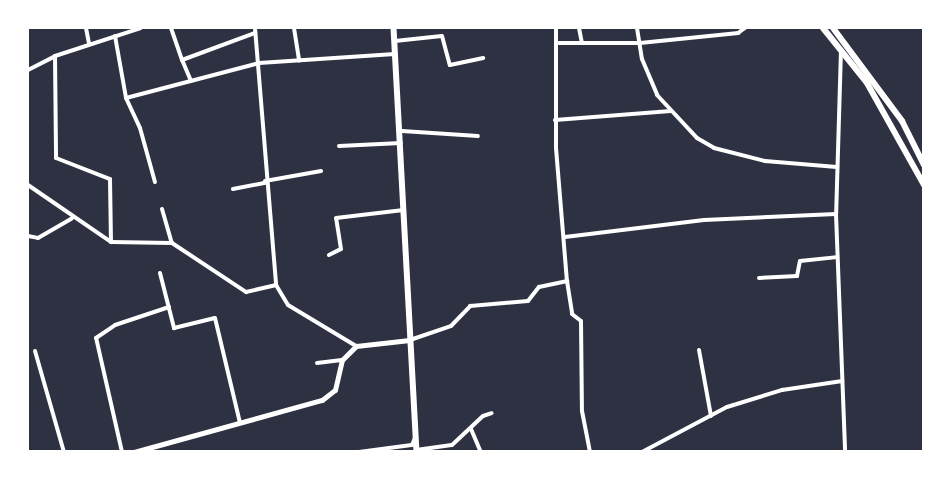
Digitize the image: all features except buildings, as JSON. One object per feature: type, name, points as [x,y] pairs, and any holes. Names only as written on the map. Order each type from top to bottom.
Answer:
[{"type":"highway","points":[[823,28],[842,48],[893,124],[924,186]]},
{"type":"highway","points":[[833,28],[846,42],[902,121],[924,165]]},
{"type":"main road","points":[[394,28],[402,132],[416,451]]},
{"type":"street","points":[[86,28],[89,44]]},
{"type":"street","points":[[28,70],[55,56],[141,28]]},
{"type":"street","points":[[171,28],[191,81]]},
{"type":"street","points":[[294,28],[299,61]]},
{"type":"street","points":[[556,28],[559,43],[555,120],[567,282],[572,314],[581,321],[582,411],[590,452]]},
{"type":"street","points":[[579,28],[582,43]]},
{"type":"street","points":[[637,28],[649,78],[671,111],[697,138],[714,148],[765,161],[837,167]]},
{"type":"street","points":[[559,43],[640,43],[738,32],[745,28]]},
{"type":"street","points":[[182,60],[255,30],[259,63],[265,182],[276,285],[288,305],[356,346],[410,340],[451,326],[470,306],[528,301],[539,286],[567,282]]},
{"type":"street","points":[[115,36],[126,98],[140,128],[155,182]]},
{"type":"street","points":[[395,41],[442,36],[448,64],[483,58]]},
{"type":"street","points":[[845,452],[836,214],[842,48],[846,42]]},
{"type":"street","points":[[126,98],[259,63],[396,54]]},
{"type":"street","points":[[55,56],[56,158],[110,179],[110,242]]},
{"type":"street","points":[[555,120],[671,111]]},
{"type":"street","points":[[402,132],[478,136]]},
{"type":"street","points":[[339,146],[401,143]]},
{"type":"street","points":[[233,189],[321,171]]},
{"type":"street","points":[[28,185],[72,218],[110,242],[172,243],[246,292],[276,285]]},
{"type":"street","points":[[162,209],[172,243]]},
{"type":"street","points":[[329,255],[341,249],[336,218],[406,210]]},
{"type":"street","points":[[565,237],[704,220],[836,214]]},
{"type":"street","points":[[28,236],[38,238],[72,218]]},
{"type":"street","points":[[759,278],[797,276],[800,261],[837,257]]},
{"type":"street","points":[[160,273],[174,328],[215,318],[240,424]]},
{"type":"street","points":[[122,452],[96,338],[115,324],[169,306]]},
{"type":"street","points":[[134,452],[147,450],[328,398],[335,390],[342,360],[356,346]]},
{"type":"street","points":[[698,350],[712,416]]},
{"type":"street","points":[[35,351],[64,452]]},
{"type":"street","points":[[317,363],[342,360]]},
{"type":"street","points":[[642,452],[712,416],[782,390],[842,382]]},
{"type":"street","points":[[416,451],[452,445],[492,413]]},
{"type":"street","points":[[471,428],[480,452]]},
{"type":"street","points":[[359,452],[412,446],[416,436]]}]
